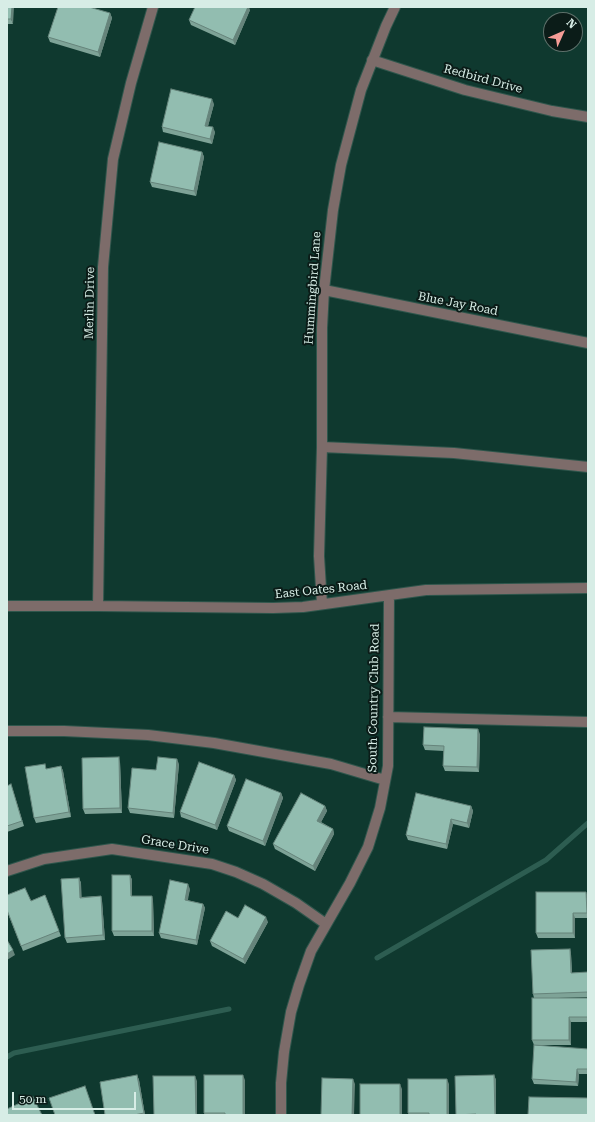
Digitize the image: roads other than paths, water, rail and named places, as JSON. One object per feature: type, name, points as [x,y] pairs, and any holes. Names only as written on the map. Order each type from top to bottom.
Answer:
[{"type":"street","name":"Merlin Drive","points":[[98,606],[103,267],[113,159],[131,83],[153,7]]},
{"type":"street","name":"Hummingbird Lane","points":[[322,604],[319,556],[322,447],[322,328],[324,290],[333,210],[341,165],[361,90],[395,7]]},
{"type":"street","name":"Redbird Drive","points":[[372,60],[465,90],[552,111],[588,117]]},
{"type":"street","name":"Blue Jay Road","points":[[324,290],[588,344]]},
{"type":"street","points":[[322,447],[454,453],[588,467]]},
{"type":"street","name":"East Oates Road","points":[[7,606],[273,608],[303,607],[426,590],[588,588]]},
{"type":"street","name":"South Country Club Road","points":[[282,1115],[281,1083],[284,1052],[291,1012],[311,951],[350,883],[368,847],[380,808],[388,766],[389,596]]},
{"type":"street","points":[[388,717],[588,722]]},
{"type":"street","points":[[7,731],[71,731],[148,735],[184,739],[331,764],[385,780]]},
{"type":"street","name":"Grace Drive","points":[[7,871],[44,859],[112,849],[212,864],[236,872],[262,884],[296,903],[326,924]]},
{"type":"waterway","points":[[377,958],[546,860],[588,823]]},
{"type":"waterway","points":[[7,1057],[14,1053],[229,1009]]}]
